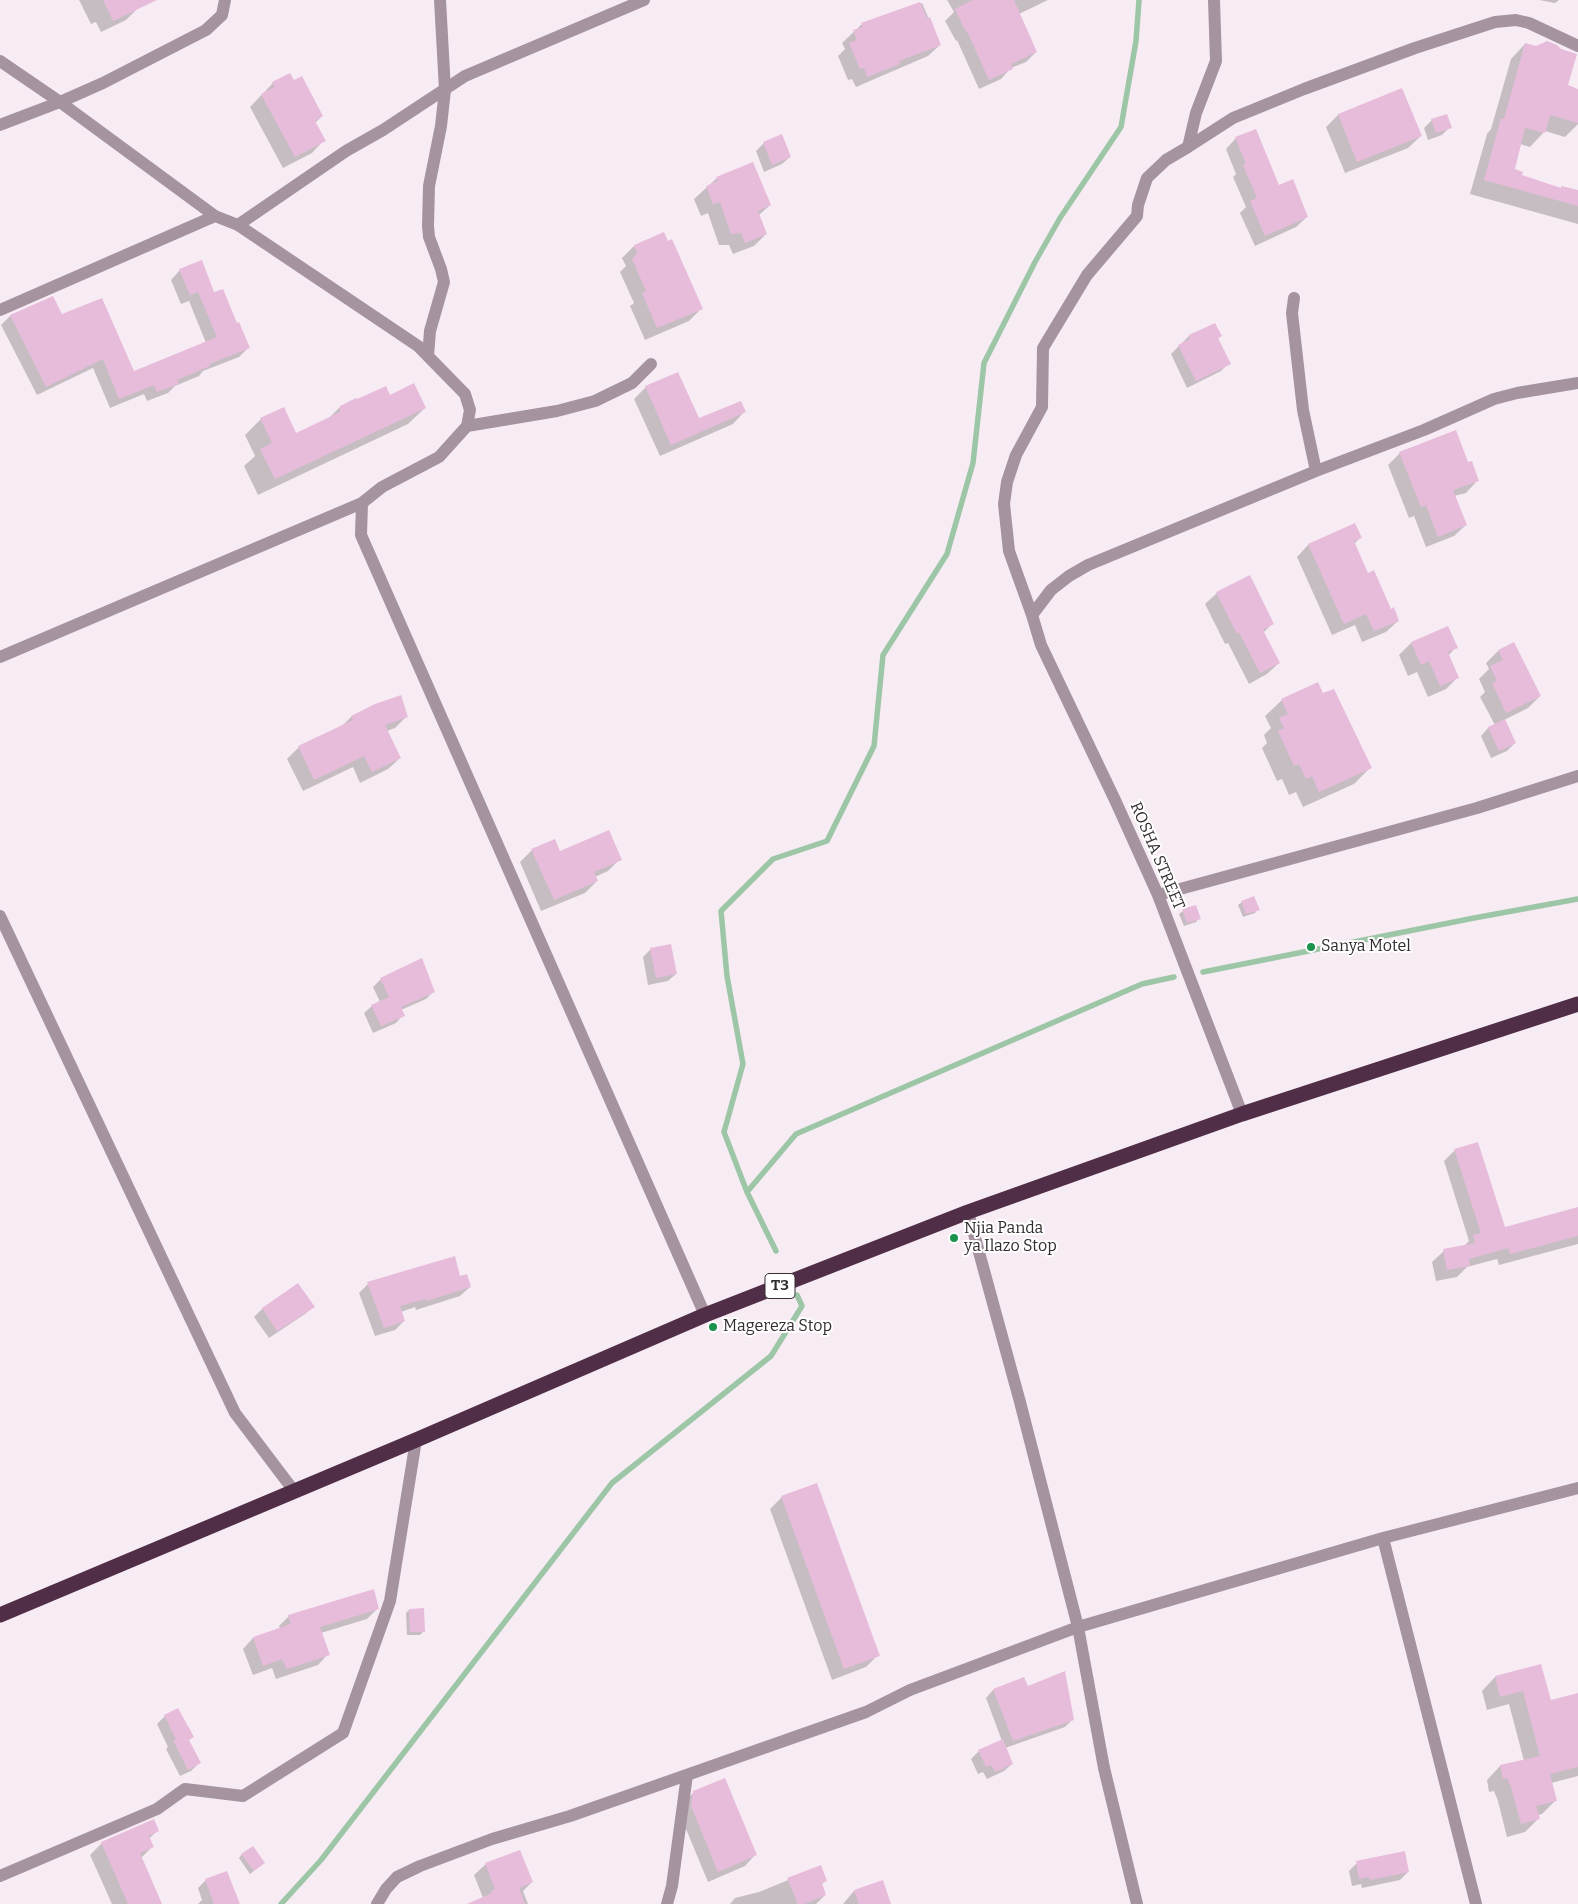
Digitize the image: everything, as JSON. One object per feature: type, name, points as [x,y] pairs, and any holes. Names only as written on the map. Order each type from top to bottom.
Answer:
[{"type":"highway","name":"T3","points":[[0,1615],[416,1440],[704,1315],[968,1212],[1242,1114],[1578,1004]]},
{"type":"street","points":[[0,125],[103,83],[206,30],[222,15],[225,0]]},
{"type":"street","points":[[428,356],[430,331],[444,282],[429,237],[428,226],[430,186],[441,126],[445,90],[440,0]]},
{"type":"street","points":[[238,225],[346,151],[466,76],[644,0]]},
{"type":"street","points":[[1188,147],[1196,113],[1216,61],[1214,0]]},
{"type":"street","name":"ROSHA STREET","points":[[1242,1114],[1158,895],[1041,645],[1009,551],[1004,504],[1007,482],[1016,455],[1042,407],[1043,348],[1088,275],[1138,216],[1138,205],[1147,178],[1166,160],[1233,118],[1304,89],[1495,22],[1516,20],[1529,23],[1578,46]]},
{"type":"street","points":[[0,61],[60,102],[215,216],[238,225],[418,346],[465,394],[470,410],[467,426],[439,457],[382,487],[362,503],[0,657]]},
{"type":"street","points":[[0,310],[215,216]]},
{"type":"street","points":[[1294,298],[1292,313],[1304,419],[1316,471]]},
{"type":"street","points":[[467,426],[558,412],[595,402],[632,383],[652,364]]},
{"type":"street","points":[[1032,615],[1051,590],[1069,576],[1088,566],[1316,471],[1424,430],[1494,399],[1517,393],[1578,383]]},
{"type":"street","points":[[362,503],[361,535],[704,1315]]},
{"type":"street","points":[[1158,895],[1477,808],[1578,776]]},
{"type":"street","points":[[0,916],[236,1413],[294,1491]]},
{"type":"street","points":[[968,1212],[1018,1393],[1078,1627],[1104,1768],[1135,1903]]},
{"type":"street","points":[[0,1876],[157,1809],[186,1789],[243,1796],[343,1734],[390,1601],[416,1440]]},
{"type":"street","points":[[377,1904],[386,1889],[397,1878],[420,1866],[492,1840],[570,1816],[866,1712],[910,1690],[1078,1627],[1383,1538],[1578,1488]]},
{"type":"street","points":[[1383,1538],[1476,1904]]},
{"type":"street","points":[[667,1904],[672,1886],[687,1775]]},
{"type":"building","points":[[103,0],[157,0],[113,21]]},
{"type":"building","points":[[973,0],[1014,0],[1037,52],[1011,64],[1013,69],[989,80],[955,9]]},
{"type":"building","points":[[920,2],[927,18],[930,17],[941,45],[899,61],[900,64],[867,77],[864,68],[860,69],[849,43],[857,40],[853,30],[863,27],[861,23]]},
{"type":"building","points":[[1547,41],[1561,49],[1577,54],[1568,85],[1578,89],[1578,123],[1550,115],[1545,133],[1525,128],[1515,169],[1523,172],[1522,175],[1561,188],[1561,186],[1578,190],[1578,206],[1484,180],[1501,118],[1504,119],[1525,43],[1536,46]]},
{"type":"building","points":[[290,73],[294,80],[302,76],[323,116],[315,121],[326,141],[295,157],[261,94],[275,87],[272,82]]},
{"type":"building","points":[[1402,88],[1422,136],[1357,162],[1338,114]]},
{"type":"building","points":[[1447,114],[1452,128],[1436,133],[1431,119]]},
{"type":"building","points":[[1256,129],[1279,185],[1293,179],[1308,217],[1265,236],[1250,201],[1257,198],[1243,165],[1246,164],[1235,137]]},
{"type":"building","points":[[782,134],[791,157],[772,165],[763,142]]},
{"type":"building","points":[[753,162],[771,205],[758,211],[767,234],[745,243],[741,233],[731,234],[720,202],[713,204],[706,186],[718,181],[716,177]]},
{"type":"building","points":[[664,232],[668,241],[672,239],[703,309],[657,328],[642,293],[646,291],[632,259],[637,253],[634,245]]},
{"type":"building","points":[[202,260],[214,292],[223,289],[250,348],[209,364],[210,366],[177,380],[179,384],[157,392],[154,385],[119,399],[103,359],[46,387],[10,315],[53,296],[62,314],[102,298],[134,371],[217,337],[198,292],[190,295],[179,269]]},
{"type":"building","points":[[1215,323],[1222,336],[1218,338],[1231,364],[1196,381],[1178,345],[1190,339],[1189,335]]},
{"type":"building","points":[[678,372],[699,418],[741,401],[746,412],[671,445],[645,386]]},
{"type":"building","points":[[414,383],[426,408],[275,479],[260,449],[272,443],[260,418],[284,407],[296,433],[340,412],[340,406],[356,398],[386,386],[390,395]]},
{"type":"building","points":[[1456,430],[1468,462],[1472,461],[1479,481],[1453,490],[1467,525],[1438,537],[1426,505],[1421,507],[1399,452]]},
{"type":"building","points":[[1355,523],[1362,538],[1354,541],[1368,573],[1374,570],[1391,609],[1394,607],[1399,621],[1374,631],[1366,614],[1344,624],[1308,544]]},
{"type":"building","points":[[1250,575],[1274,624],[1263,630],[1280,663],[1260,673],[1239,632],[1237,634],[1216,592]]},
{"type":"building","points":[[1448,626],[1458,648],[1448,652],[1459,678],[1440,686],[1429,661],[1421,665],[1411,642]]},
{"type":"building","points":[[1514,642],[1541,696],[1506,713],[1492,683],[1497,681],[1490,666],[1503,660],[1498,650]]},
{"type":"building","points":[[1318,682],[1323,693],[1334,689],[1372,768],[1319,792],[1312,776],[1306,779],[1299,764],[1294,766],[1278,731],[1284,728],[1279,718],[1288,714],[1281,699]]},
{"type":"building","points":[[401,695],[408,717],[385,725],[401,758],[372,772],[364,756],[314,780],[298,746],[353,720],[351,716],[375,704]]},
{"type":"building","points":[[1505,719],[1516,743],[1499,751],[1488,727]]},
{"type":"building","points":[[609,830],[622,860],[594,872],[598,881],[554,900],[531,849],[555,839],[560,851]]},
{"type":"building","points":[[1254,896],[1260,910],[1246,914],[1241,901]]},
{"type":"building","points":[[1196,905],[1201,919],[1187,923],[1182,909]]},
{"type":"building","points":[[671,944],[677,974],[656,978],[650,948]]},
{"type":"building","points":[[422,958],[435,992],[401,1007],[405,1016],[381,1026],[371,1005],[389,997],[380,978]]},
{"type":"building","points":[[1478,1142],[1505,1227],[1578,1207],[1578,1236],[1510,1254],[1508,1248],[1469,1259],[1470,1266],[1447,1270],[1443,1249],[1475,1243],[1473,1235],[1481,1233],[1454,1149]]},
{"type":"building","points":[[455,1256],[460,1276],[467,1274],[471,1287],[426,1301],[425,1299],[400,1306],[405,1321],[384,1328],[367,1282]]},
{"type":"building","points":[[298,1283],[315,1307],[277,1331],[262,1308]]},
{"type":"building","points":[[817,1483],[880,1656],[844,1669],[781,1496]]},
{"type":"building","points":[[374,1589],[379,1609],[320,1627],[330,1655],[287,1669],[282,1659],[263,1666],[253,1637],[291,1624],[288,1615]]},
{"type":"building","points":[[424,1608],[425,1632],[410,1632],[409,1609]]},
{"type":"building","points":[[1541,1664],[1551,1700],[1578,1693],[1578,1767],[1550,1774],[1557,1801],[1536,1806],[1540,1819],[1521,1824],[1511,1787],[1507,1778],[1503,1779],[1500,1765],[1540,1756],[1523,1691],[1500,1697],[1495,1676]]},
{"type":"building","points":[[1065,1671],[1074,1720],[1013,1741],[993,1689],[1024,1677],[1028,1686]]},
{"type":"building","points":[[178,1708],[194,1737],[189,1740],[201,1763],[188,1770],[173,1740],[176,1739],[164,1715]]},
{"type":"building","points":[[1003,1739],[1013,1764],[995,1772],[991,1765],[986,1767],[978,1750]]},
{"type":"building","points":[[725,1778],[757,1855],[718,1872],[691,1806],[693,1791]]},
{"type":"building","points":[[154,1819],[159,1831],[149,1836],[154,1847],[140,1853],[162,1904],[128,1904],[101,1842]]},
{"type":"building","points":[[253,1846],[265,1863],[254,1871],[241,1854]]},
{"type":"building","points":[[520,1850],[533,1882],[519,1888],[525,1904],[467,1904],[492,1893],[491,1891],[495,1889],[485,1863]]},
{"type":"building","points":[[1405,1851],[1409,1872],[1370,1880],[1369,1877],[1359,1879],[1356,1861]]},
{"type":"building","points":[[821,1865],[827,1881],[822,1883],[826,1895],[804,1904],[798,1904],[787,1878]]},
{"type":"building","points":[[227,1871],[240,1904],[214,1904],[205,1879]]},
{"type":"building","points":[[883,1880],[891,1904],[859,1904],[854,1890]]},
{"type":"waterway","points":[[747,1192],[724,1132],[743,1064],[727,976],[721,911],[773,859],[827,841],[874,746],[883,655],[947,554],[973,463],[984,363],[1035,262],[1060,218],[1121,127],[1136,41],[1139,0]]},
{"type":"waterway","points":[[1203,972],[1578,899]]},
{"type":"waterway","points":[[776,1251],[747,1192],[796,1134],[1142,984],[1174,977]]},
{"type":"waterway","points":[[281,1904],[321,1860],[612,1483],[771,1356],[802,1306],[797,1295]]},
{"type":"place","name":"Sanya Motel","points":[[1311,947]]},
{"type":"place","name":"Njia Panda ya Ilazo Stop","points":[[954,1238]]},
{"type":"place","name":"Magereza Stop","points":[[713,1327]]}]
